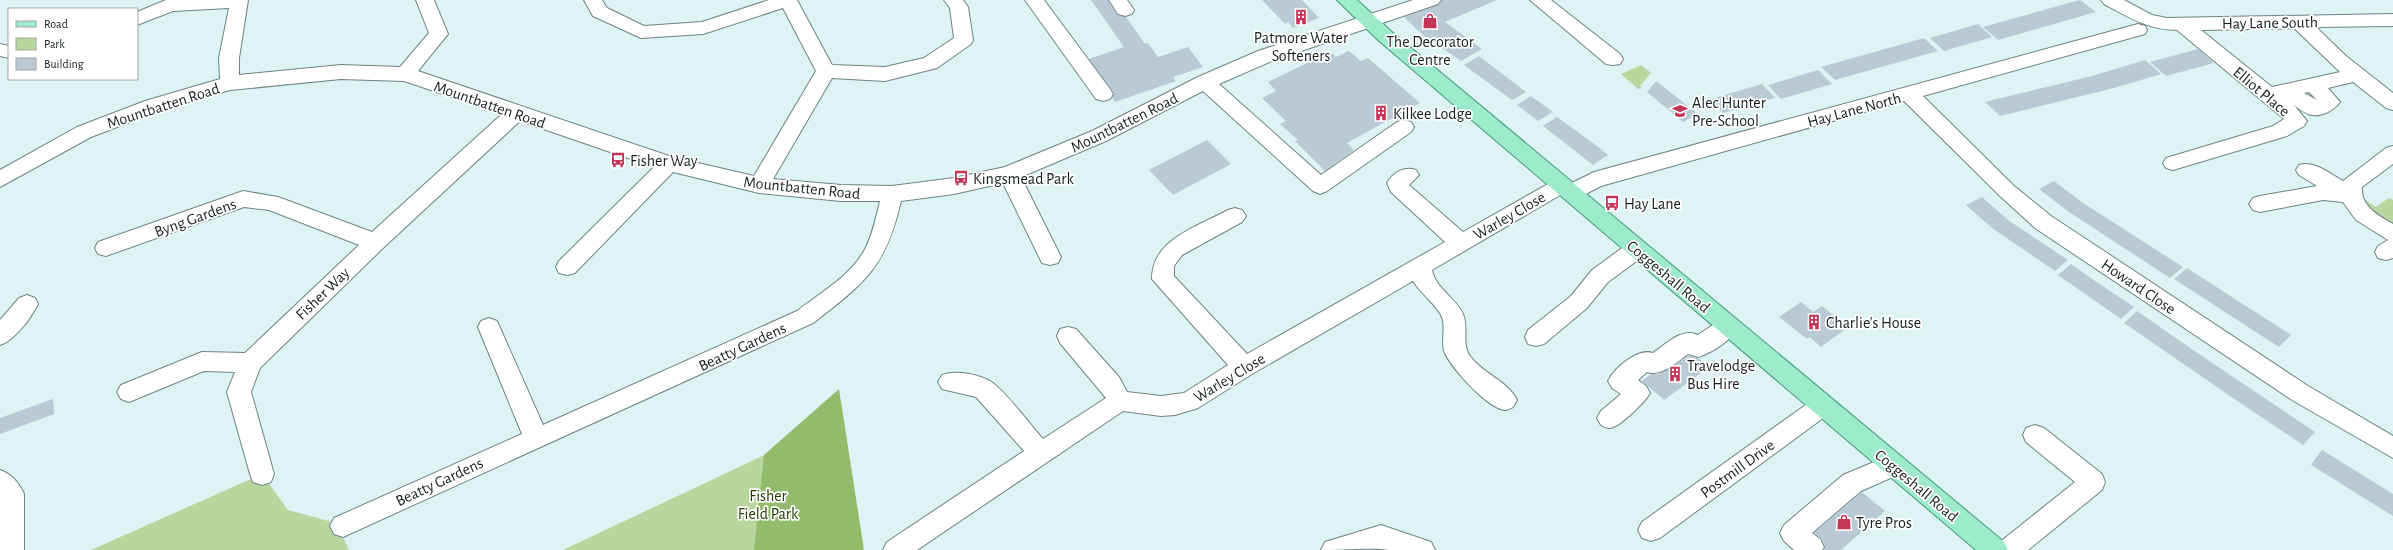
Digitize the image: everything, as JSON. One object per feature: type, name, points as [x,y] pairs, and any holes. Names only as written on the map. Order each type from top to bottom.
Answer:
[{"type":"main road","name":"Coggeshall Road","points":[[1346,0],[1367,21],[1893,466],[1995,550]]},
{"type":"street","points":[[405,74],[439,34],[425,0]]},
{"type":"street","points":[[593,0],[600,12],[641,32],[703,28],[788,0],[826,71]]},
{"type":"street","points":[[826,71],[885,74],[930,63],[964,40],[959,7],[953,0]]},
{"type":"street","points":[[1034,0],[1103,94]]},
{"type":"street","name":"Mountbatten Road","points":[[0,179],[84,132],[152,106],[230,83],[341,72],[405,74],[669,164],[759,185],[841,193],[892,194],[954,186],[1009,174],[1099,136],[1205,82],[1265,56],[1432,0]]},
{"type":"street","points":[[1539,0],[1613,59]]},
{"type":"street","points":[[2110,0],[2142,25]]},
{"type":"street","points":[[138,18],[169,3],[240,1],[229,58],[230,83]]},
{"type":"street","name":"Hay Lane South","points":[[2142,25],[2157,23],[2182,24],[2393,20]]},
{"type":"street","points":[[2298,21],[2325,49],[2393,103]]},
{"type":"street","name":"Elliot Place","points":[[2173,163],[2280,131],[2296,121],[2286,108],[2182,24]]},
{"type":"street","name":"Hay Lane North","points":[[1567,189],[1594,180],[1908,94],[2142,25]]},
{"type":"street","points":[[759,185],[826,71]]},
{"type":"street","points":[[2283,91],[2314,110],[2330,102],[2313,84],[2356,75]]},
{"type":"street","points":[[1205,82],[1320,186],[1404,127]]},
{"type":"street","name":"Howard Close","points":[[1908,94],[2007,191],[2043,222],[2300,393],[2393,448]]},
{"type":"street","name":"Fisher Way","points":[[262,474],[239,392],[250,363],[375,242],[516,113]]},
{"type":"street","points":[[2391,245],[2357,208],[2351,195],[2352,184],[2393,153]]},
{"type":"street","points":[[567,267],[669,164]]},
{"type":"street","points":[[2306,170],[2351,195]]},
{"type":"street","points":[[1009,174],[1050,257]]},
{"type":"street","points":[[1409,175],[1397,183],[1398,187],[1461,243]]},
{"type":"street","name":"Warley Close","points":[[1120,401],[1161,406],[1175,405],[1190,401],[1244,367],[1421,268],[1461,243],[1567,189]]},
{"type":"street","points":[[2260,204],[2323,192],[2351,195]]},
{"type":"street","name":"Beatty Gardens","points":[[343,526],[536,437],[805,317],[842,289],[871,258],[885,225],[892,194]]},
{"type":"street","name":"Byng Gardens","points":[[106,248],[243,199],[271,203],[375,242]]},
{"type":"street","points":[[1235,216],[1174,249],[1163,265],[1163,279],[1244,367]]},
{"type":"street","points":[[1536,337],[1579,302],[1600,276],[1637,249]]},
{"type":"street","points":[[1421,268],[1425,284],[1450,310],[1456,324],[1454,347],[1464,366],[1505,400]]},
{"type":"street","points":[[0,336],[27,304]]},
{"type":"street","points":[[1609,418],[1638,394],[1620,381],[1646,360],[1654,365],[1689,341],[1698,348],[1728,326]]},
{"type":"street","points":[[489,327],[536,437]]},
{"type":"street","points":[[896,550],[1120,401],[1111,384],[1068,336]]},
{"type":"street","points":[[129,392],[202,361],[250,363]]},
{"type":"street","points":[[950,382],[973,385],[984,390],[1041,453]]},
{"type":"street","name":"Postmill Drive","points":[[1651,530],[1822,406]]},
{"type":"street","points":[[2009,550],[2093,482],[2035,435]]},
{"type":"street","points":[[1807,550],[1811,547],[1793,533],[1852,482],[1893,466]]},
{"type":"street","points":[[0,481],[12,494],[11,550]]},
{"type":"street","points":[[1334,550],[1381,536],[1422,550]]},
{"type":"green space","points":[[1641,65],[1651,73],[1640,86],[1642,88],[1638,89],[1621,74]]},
{"type":"green space","points":[[2361,197],[2376,207],[2389,198],[2393,200],[2393,228],[2373,216]]},
{"type":"green space","points":[[839,389],[864,550],[754,550],[764,455]]},
{"type":"green space","name":"Fisher Field Park","points":[[807,435],[822,550],[563,550]]},
{"type":"green space","points":[[262,474],[288,510],[336,523],[349,550],[91,550]]},
{"type":"building","points":[[1091,0],[1108,0],[1117,15],[1126,17],[1145,44],[1148,43],[1158,57],[1188,47],[1203,67],[1173,77],[1176,81],[1115,102],[1112,98],[1114,93],[1089,59],[1124,47]]},
{"type":"building","points":[[1262,0],[1302,0],[1319,18],[1293,28],[1288,22],[1285,24]]},
{"type":"building","points":[[1442,0],[1497,0],[1445,22],[1482,49],[1461,61],[1424,36],[1404,17],[1438,5]]},
{"type":"building","points":[[2080,0],[2096,12],[1998,40],[1983,27]]},
{"type":"building","points":[[1978,24],[1992,37],[1944,51],[1930,38]]},
{"type":"building","points":[[1924,38],[1938,51],[1835,80],[1821,67]]},
{"type":"building","points":[[2198,49],[2214,63],[2166,76],[2150,62]]},
{"type":"building","name":"Kilkee Lodge","points":[[1349,51],[1361,61],[1368,58],[1420,103],[1347,143],[1354,150],[1325,171],[1295,141],[1298,140],[1280,124],[1286,121],[1262,98],[1276,91],[1268,82],[1330,52],[1336,57]]},
{"type":"building","points":[[1479,56],[1526,92],[1512,100],[1464,65]]},
{"type":"building","points":[[2145,60],[2161,74],[2114,88],[2000,116],[1985,102],[2092,76]]},
{"type":"building","points":[[1818,70],[1832,84],[1781,99],[1768,85]]},
{"type":"building","points":[[1656,81],[1698,114],[1683,122],[1647,92]]},
{"type":"building","points":[[1762,84],[1775,98],[1723,113],[1711,99]]},
{"type":"building","points":[[1531,96],[1553,112],[1538,121],[1517,105]]},
{"type":"building","points":[[1557,117],[1608,155],[1593,165],[1543,126]]},
{"type":"building","points":[[1207,140],[1231,164],[1173,195],[1149,170]]},
{"type":"building","points":[[2054,181],[2083,203],[2183,267],[2170,278],[2069,212],[2039,189]]},
{"type":"building","points":[[1982,197],[2008,220],[2068,260],[2055,271],[1992,228],[1966,205]]},
{"type":"building","points":[[2071,264],[2134,307],[2121,319],[2058,275]]},
{"type":"building","points":[[2187,268],[2291,335],[2279,347],[2174,279]]},
{"type":"building","name":"Charlie's House","points":[[1801,302],[1813,312],[1822,306],[1848,327],[1821,347],[1810,337],[1807,339],[1779,317]]},
{"type":"building","points":[[2137,311],[2315,432],[2303,445],[2230,396],[2124,323]]},
{"type":"building","name":"Travelodge Bus Hire","points":[[1688,356],[1698,358],[1709,367],[1664,400],[1642,381],[1651,374],[1659,374],[1670,369]]},
{"type":"building","points":[[53,399],[54,414],[0,434],[0,418]]},
{"type":"building","points":[[2322,450],[2393,494],[2393,516],[2311,465]]},
{"type":"building","name":"Tyre Pros","points":[[1862,492],[1885,511],[1841,550],[1824,550],[1825,546],[1821,538],[1814,533]]},
{"type":"place","name":"Patmore Water Softeners","points":[[1301,17]]},
{"type":"place","name":"The Decorator Centre","points":[[1430,21]]},
{"type":"place","name":"Alec Hunter Pre-School","points":[[1680,111]]},
{"type":"place","name":"Kilkee Lodge","points":[[1381,113]]},
{"type":"place","name":"Fisher Way","points":[[618,160]]},
{"type":"place","name":"Kingsmead Park","points":[[961,178]]},
{"type":"place","name":"Hay Lane","points":[[1612,203]]},
{"type":"place","name":"Charlie's House","points":[[1814,322]]},
{"type":"place","name":"Travelodge Bus Hire","points":[[1675,374]]},
{"type":"place","name":"Tyre Pros","points":[[1844,522]]}]
